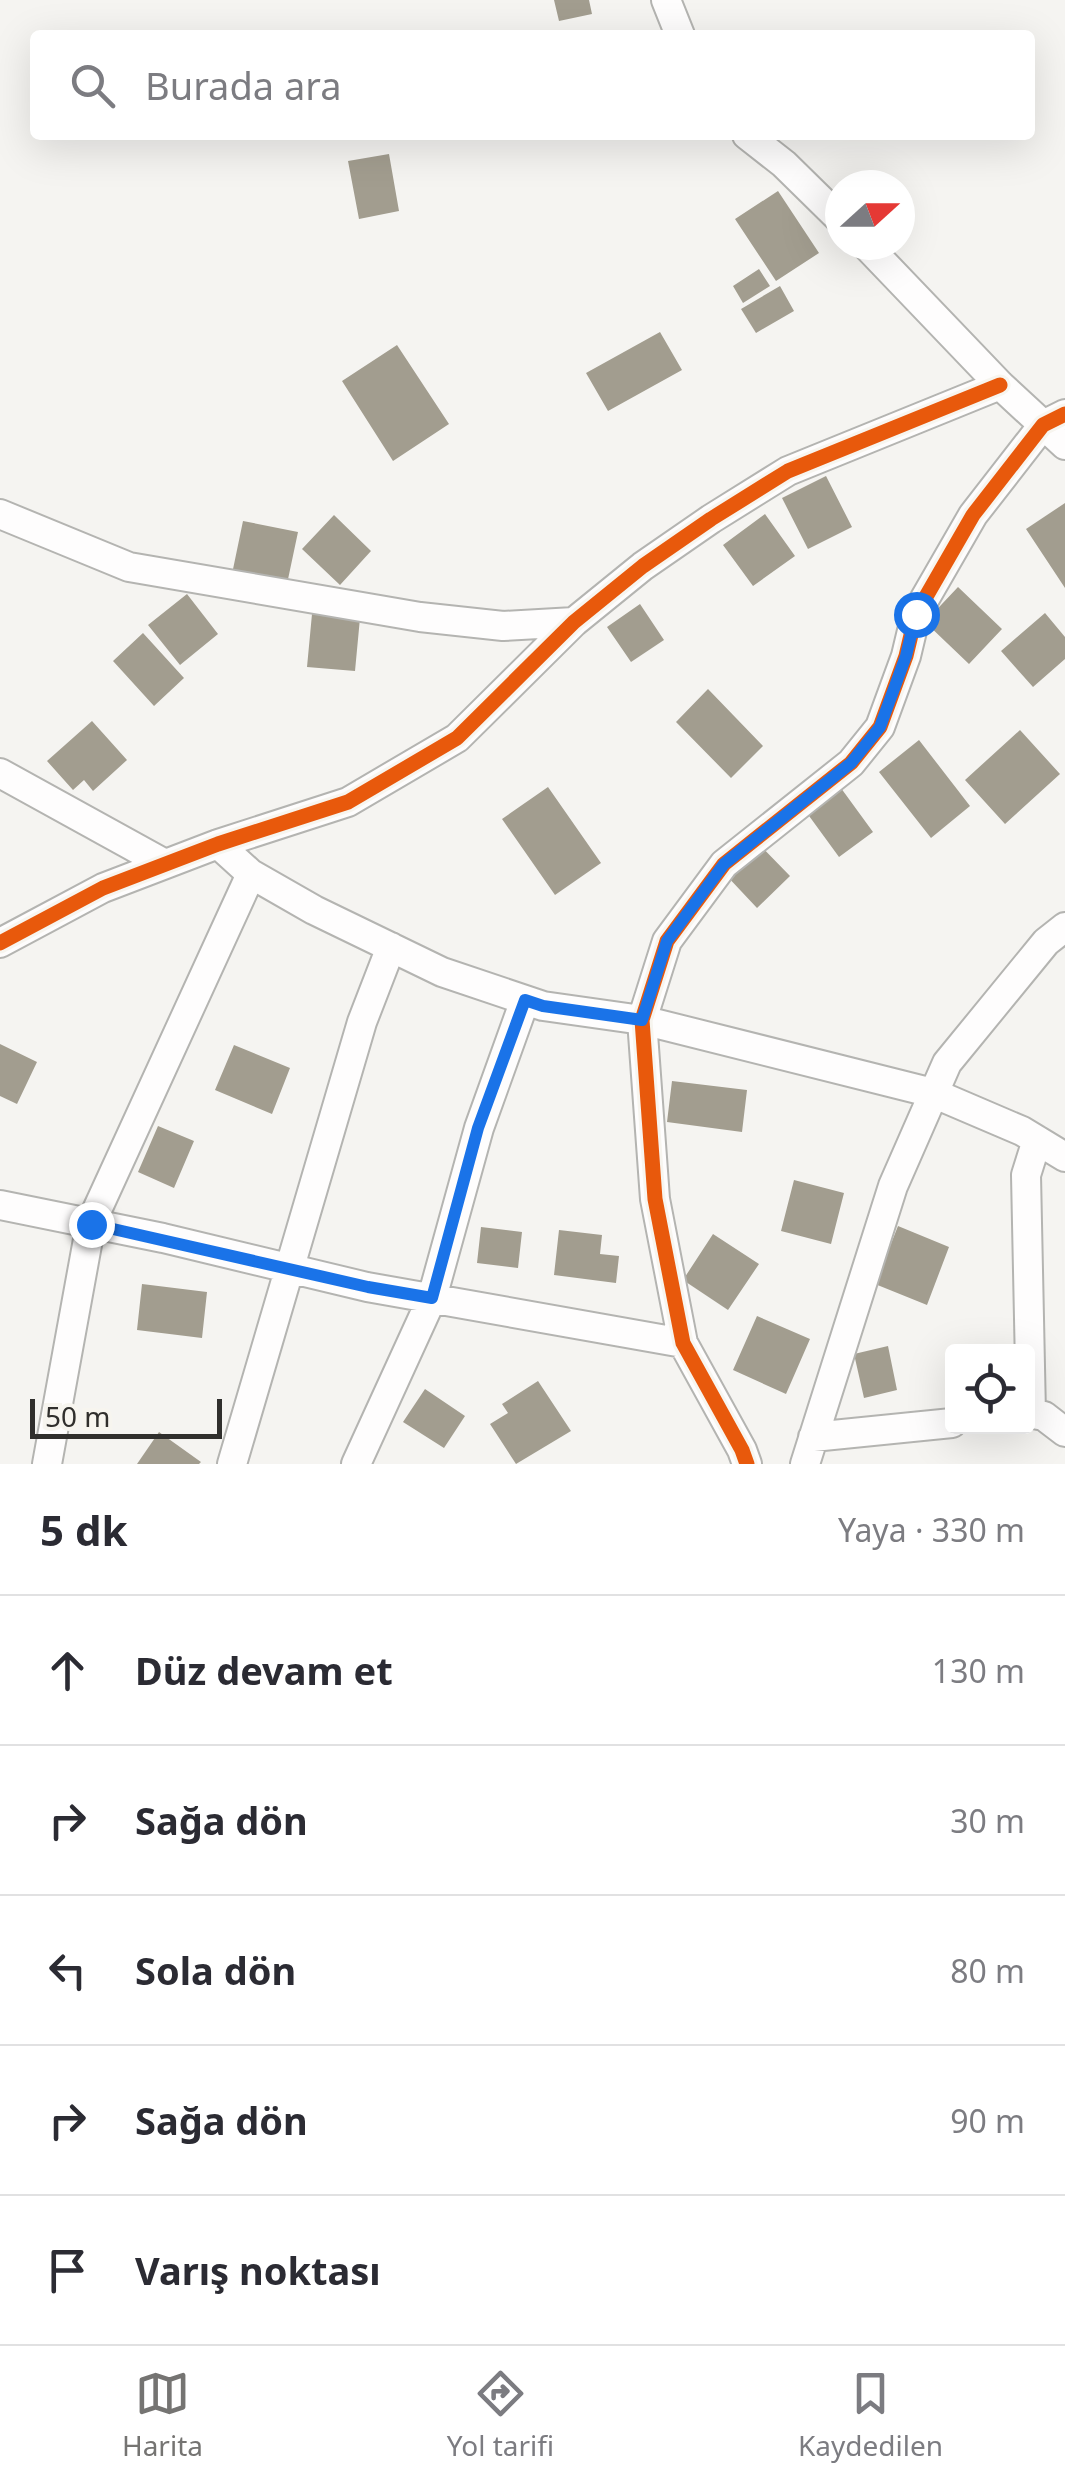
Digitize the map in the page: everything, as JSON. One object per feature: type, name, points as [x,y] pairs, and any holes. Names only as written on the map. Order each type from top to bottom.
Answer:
[{"type":"street","points":[[666,0],[678,30]]},
{"type":"street","points":[[754,140],[825,204]]},
{"type":"street","points":[[880,260],[1000,385],[1054,419],[1065,446]]},
{"type":"street","points":[[0,943],[103,888],[218,844],[348,802],[457,738],[574,622],[643,566],[788,471],[1000,385]]},
{"type":"street","points":[[747,1464],[683,1343],[656,1200],[642,1020],[667,941],[724,864],[851,763],[880,727],[906,656],[916,614],[973,515],[1054,419]]},
{"type":"street","points":[[0,514],[129,567],[420,617],[504,626],[574,622]]},
{"type":"street","points":[[0,773],[165,864]]},
{"type":"street","points":[[218,844],[251,874],[442,972],[543,1006],[642,1020],[934,1094],[1038,1140],[1065,1158]]},
{"type":"street","points":[[47,1464],[91,1224],[251,874]]},
{"type":"street","points":[[945,1424],[809,1451],[893,1186],[947,1063],[1046,942],[1065,927]]},
{"type":"street","points":[[232,1464],[362,1022],[391,947]]},
{"type":"street","points":[[369,1460],[432,1298],[478,1128],[525,1000]]},
{"type":"street","points":[[1028,1344],[1026,1175],[1038,1140]]},
{"type":"street","points":[[0,1205],[368,1287],[683,1343]]},
{"type":"street","points":[[1035,1415],[1044,1416],[1064,1430]]},
{"type":"building","points":[[554,0],[589,0],[592,14],[559,21]]},
{"type":"building","points":[[389,154],[399,211],[359,219],[348,161]]},
{"type":"building","points":[[778,191],[819,253],[776,281],[735,219]]},
{"type":"building","points":[[759,269],[770,286],[743,303],[733,286]]},
{"type":"building","points":[[780,286],[794,311],[756,333],[741,309]]},
{"type":"building","points":[[660,332],[682,370],[608,411],[586,373]]},
{"type":"building","points":[[397,345],[449,424],[393,461],[342,381]]},
{"type":"building","points":[[826,476],[852,527],[808,549],[782,498]]},
{"type":"building","points":[[1065,503],[1065,588],[1026,529]]},
{"type":"building","points":[[765,514],[795,556],[753,586],[723,545]]},
{"type":"building","points":[[334,515],[371,551],[340,585],[302,549]]},
{"type":"building","points":[[243,521],[298,532],[287,584],[232,574]]},
{"type":"building","points":[[958,587],[1002,629],[969,664],[925,622]]},
{"type":"building","points":[[187,594],[218,634],[180,665],[148,625]]},
{"type":"building","points":[[640,604],[664,640],[631,662],[607,627]]},
{"type":"building","points":[[1045,613],[1065,637],[1065,659],[1033,687],[1001,651]]},
{"type":"building","points":[[312,614],[360,618],[355,671],[307,667]]},
{"type":"building","points":[[143,633],[184,678],[154,706],[113,661]]},
{"type":"building","points":[[708,689],[763,746],[731,778],[676,722]]},
{"type":"building","points":[[92,721],[127,760],[93,791],[84,780],[73,790],[47,761]]},
{"type":"building","points":[[1020,730],[1060,774],[1005,824],[965,780]]},
{"type":"building","points":[[919,740],[970,806],[931,838],[879,772]]},
{"type":"building","points":[[838,784],[873,832],[839,857],[804,809]]},
{"type":"building","points":[[548,787],[601,863],[555,895],[502,819]]},
{"type":"building","points":[[758,843],[790,876],[757,908],[725,874]]},
{"type":"building","points":[[0,1044],[37,1062],[17,1104],[0,1096]]},
{"type":"building","points":[[234,1045],[290,1068],[272,1114],[215,1090]]},
{"type":"building","points":[[672,1081],[747,1090],[742,1132],[667,1122]]},
{"type":"building","points":[[158,1126],[194,1141],[174,1188],[138,1172]]},
{"type":"building","points":[[794,1180],[844,1193],[831,1244],[781,1231]]},
{"type":"building","points":[[898,1226],[949,1247],[927,1305],[875,1284]]},
{"type":"building","points":[[481,1227],[522,1232],[518,1268],[477,1263]]},
{"type":"building","points":[[559,1230],[602,1235],[600,1254],[619,1256],[616,1283],[554,1275]]},
{"type":"building","points":[[713,1234],[759,1264],[728,1310],[683,1280]]},
{"type":"building","points":[[142,1284],[207,1292],[202,1338],[137,1330]]},
{"type":"building","points":[[757,1316],[810,1339],[786,1394],[733,1370]]},
{"type":"building","points":[[888,1346],[897,1390],[864,1398],[854,1354]]},
{"type":"building","points":[[538,1381],[571,1431],[516,1464],[490,1424],[508,1413],[502,1404]]},
{"type":"building","points":[[425,1389],[465,1416],[444,1448],[403,1422]]},
{"type":"building","points":[[159,1432],[201,1462],[137,1464]]},
{"type":"cycle path","points":[[0,943],[103,888],[218,844],[348,802],[457,738],[574,622],[643,566],[711,519],[788,471],[1000,385]]},
{"type":"cycle path","points":[[747,1464],[683,1343],[655,1199],[642,1020],[667,941],[724,864],[851,763],[880,727],[906,656],[916,614],[973,515],[1043,425],[1065,414]]},
{"type":"route","points":[[91,1224],[432,1298],[478,1128],[525,1000],[642,1020],[667,941],[724,864],[851,763],[880,727],[906,656],[916,614]]}]
